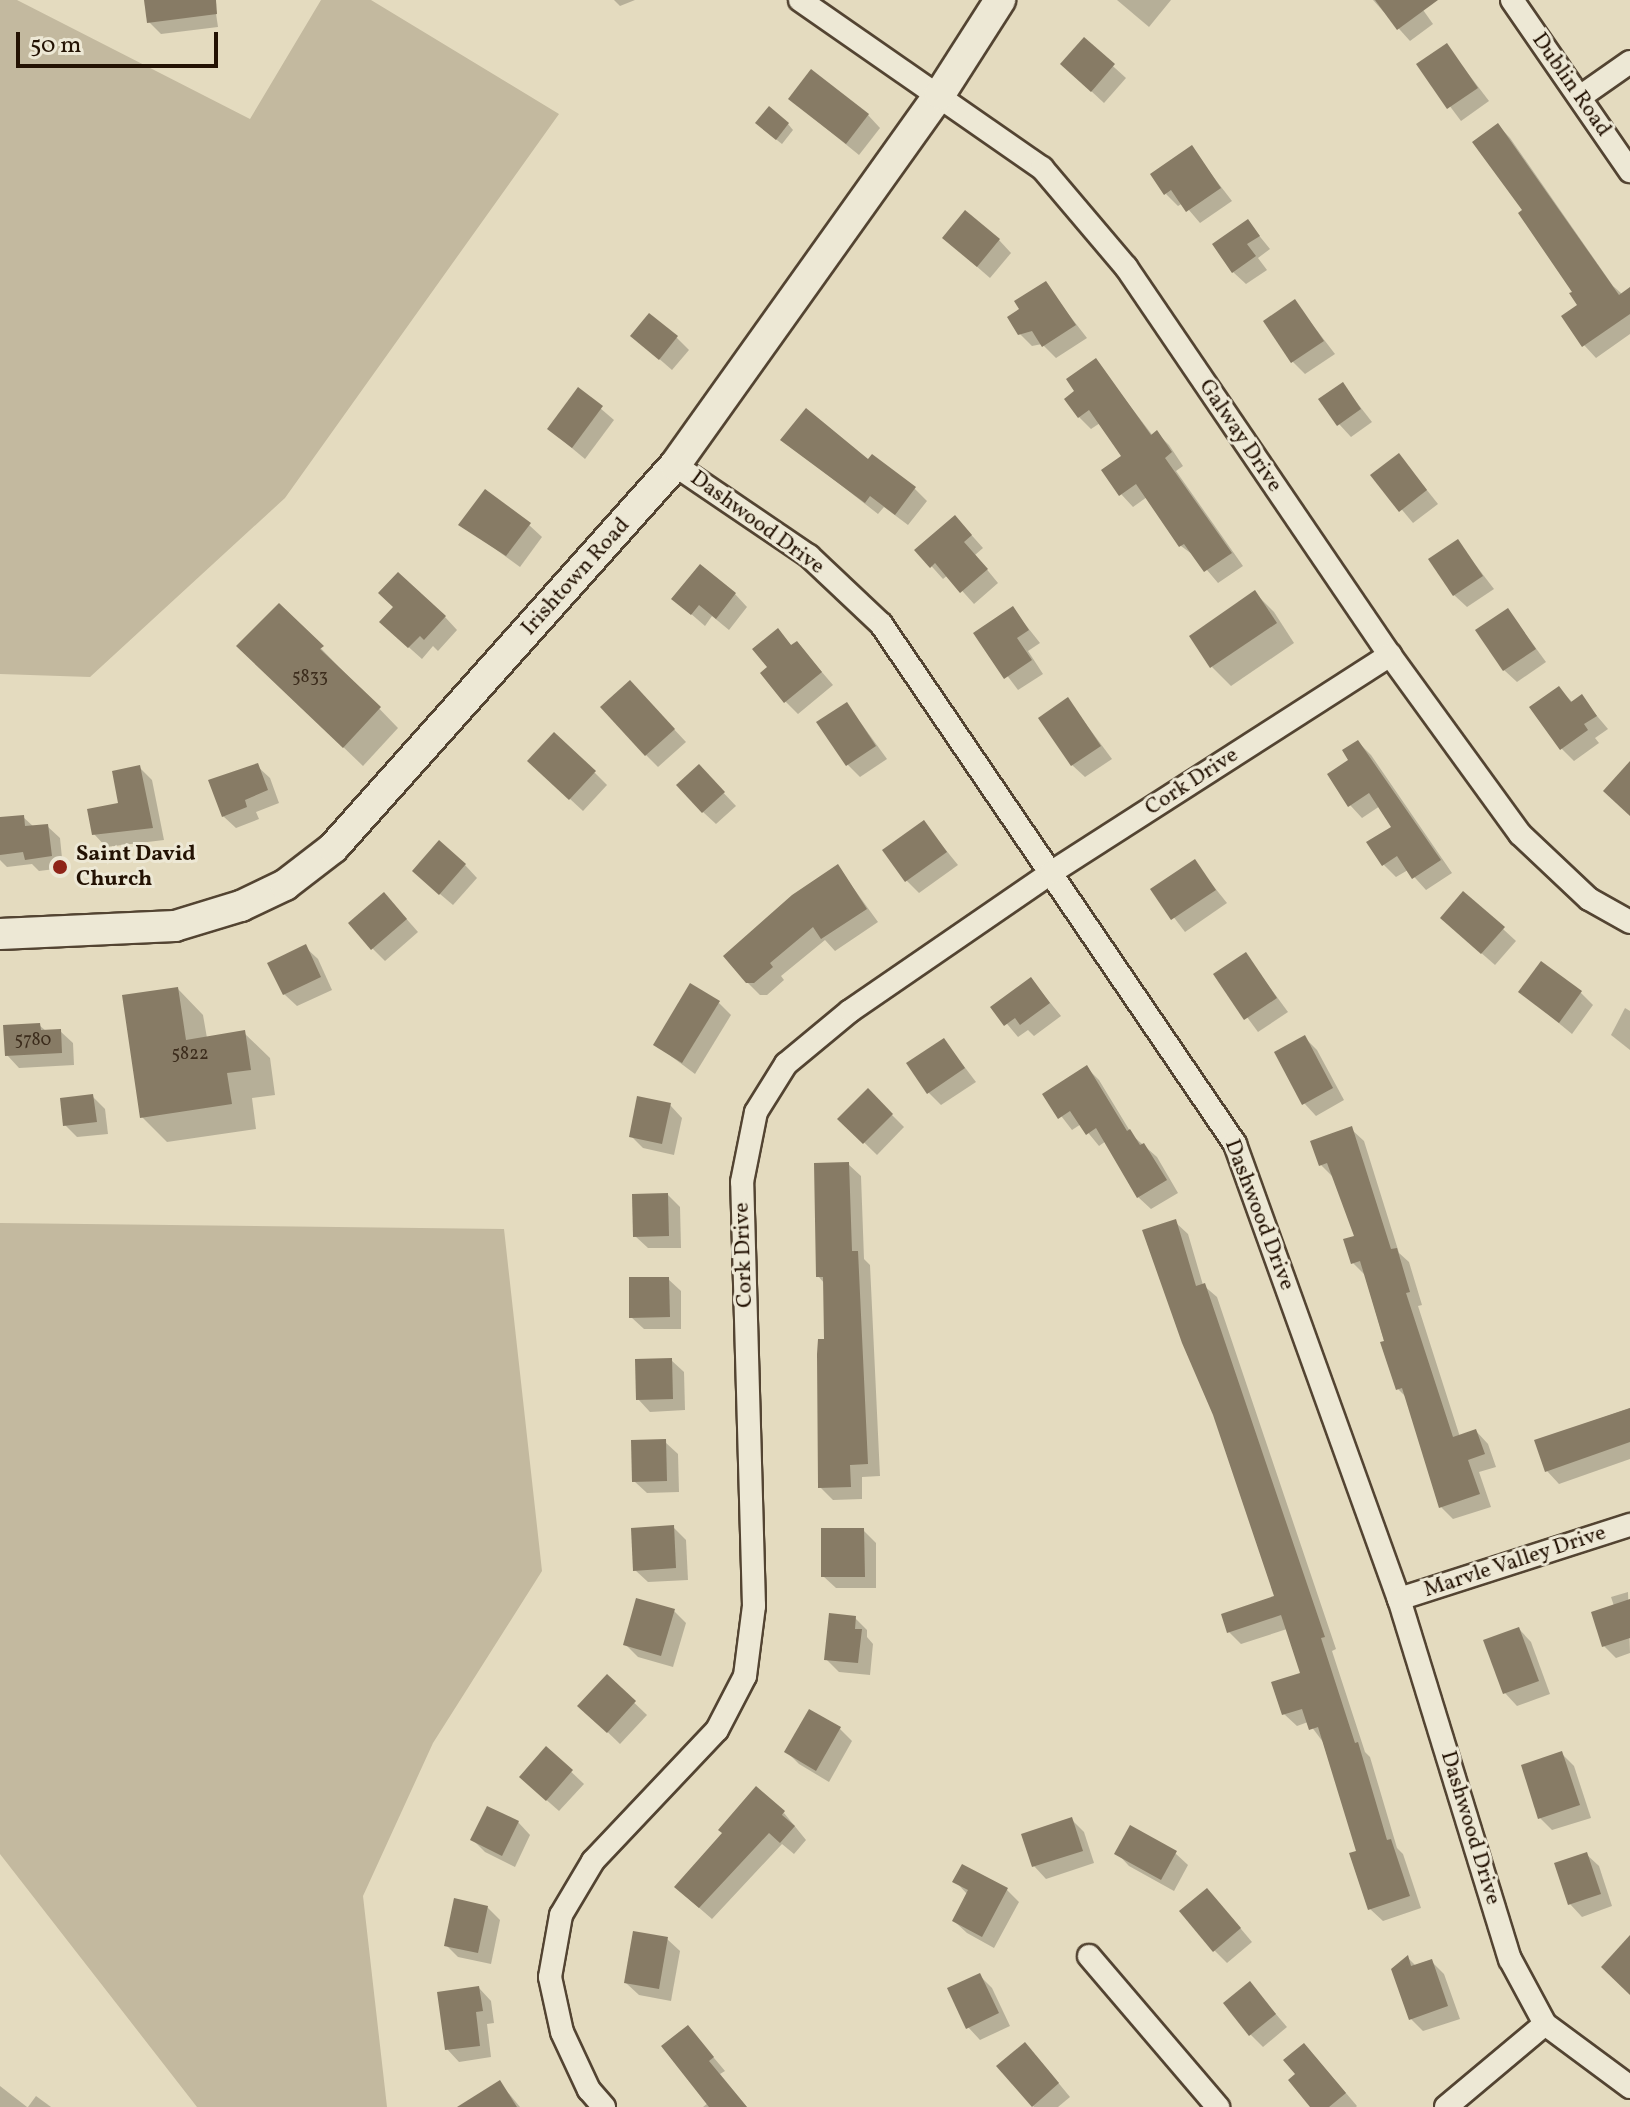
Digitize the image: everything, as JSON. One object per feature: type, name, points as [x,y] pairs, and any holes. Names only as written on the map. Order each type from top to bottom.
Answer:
[{"type":"street","name":"Galway Drive","points":[[800,0],[940,94],[1042,168],[1126,267],[1390,655],[1520,834],[1589,899],[1630,922]]},
{"type":"street","name":"Irishtown Road","points":[[0,934],[175,926],[241,906],[285,885],[333,848],[675,465],[940,94],[1000,0]]},
{"type":"street","name":"Dublin Road","points":[[1512,0],[1630,171]]},
{"type":"street","points":[[1580,97],[1630,62]]},
{"type":"street","name":"Dashwood Drive","points":[[675,465],[809,556],[881,624],[1235,1144],[1399,1599],[1510,1959],[1545,2024],[1630,2087]]},
{"type":"street","name":"Cork Drive","points":[[604,2107],[589,2090],[562,2032],[550,1977],[561,1915],[593,1861],[717,1730],[745,1676],[754,1606],[742,1182],[756,1112],[786,1064],[850,1011],[1052,872],[1390,655]]},
{"type":"street","name":"Marvle Valley Drive","points":[[1399,1599],[1630,1525]]},
{"type":"street","points":[[1089,1956],[1218,2107]]},
{"type":"street","points":[[1446,2107],[1545,2024]]},
{"type":"shaded area","points":[[0,0],[17,0],[250,119],[321,0],[371,0],[559,114],[285,498],[90,677],[0,674]]},
{"type":"shaded area","points":[[0,1223],[504,1229],[542,1571],[433,1743],[363,1896],[387,2107],[197,2107],[0,1854]]},
{"type":"building","points":[[144,0],[216,0],[217,14],[147,23]]},
{"type":"building","points":[[1375,0],[1438,0],[1397,30]]},
{"type":"building","points":[[1084,37],[1115,64],[1091,92],[1060,64]]},
{"type":"building","points":[[1447,43],[1478,88],[1447,109],[1416,64]]},
{"type":"building","points":[[811,69],[869,114],[846,144],[788,99]]},
{"type":"building","points":[[769,106],[789,123],[776,140],[755,123]]},
{"type":"building","points":[[1498,123],[1619,295],[1630,287],[1630,314],[1582,347],[1561,316],[1577,305],[1569,293],[1572,292],[1518,213],[1522,210],[1472,142]]},
{"type":"building","points":[[1192,145],[1221,188],[1186,212],[1171,190],[1164,195],[1150,174]]},
{"type":"building","points":[[965,210],[1000,239],[977,267],[942,238]]},
{"type":"building","points":[[1248,219],[1260,236],[1247,244],[1256,256],[1232,273],[1212,244]]},
{"type":"building","points":[[1046,281],[1076,325],[1042,347],[1032,331],[1018,335],[1007,317],[1019,309],[1014,301]]},
{"type":"building","points":[[1295,299],[1324,341],[1291,363],[1263,321]]},
{"type":"building","points":[[649,313],[678,336],[659,360],[630,336]]},
{"type":"building","points":[[1096,358],[1151,435],[1157,430],[1172,452],[1165,458],[1232,553],[1204,572],[1184,544],[1179,547],[1136,484],[1119,496],[1101,470],[1121,456],[1089,410],[1078,418],[1064,399],[1074,391],[1066,379]]},
{"type":"building","points":[[1343,382],[1361,409],[1337,426],[1318,399]]},
{"type":"building","points":[[578,387],[603,406],[572,448],[547,429]]},
{"type":"building","points":[[806,408],[868,459],[872,454],[916,487],[895,515],[870,496],[865,503],[780,440]]},
{"type":"building","points":[[1399,453],[1427,490],[1399,512],[1370,475]]},
{"type":"building","points":[[485,489],[531,523],[506,556],[458,525]]},
{"type":"building","points":[[955,515],[972,535],[964,542],[988,569],[960,593],[935,563],[930,568],[914,550]]},
{"type":"building","points":[[1458,539],[1483,576],[1453,596],[1428,559]]},
{"type":"building","points":[[700,564],[736,593],[716,619],[699,605],[691,615],[671,599]]},
{"type":"building","points":[[398,572],[446,616],[424,640],[420,636],[408,648],[379,622],[393,607],[378,593]]},
{"type":"building","points":[[1255,590],[1277,623],[1210,668],[1189,636]]},
{"type":"building","points":[[279,603],[324,646],[320,649],[381,707],[343,748],[236,646]]},
{"type":"building","points":[[1013,606],[1029,630],[1017,638],[1032,660],[1004,679],[973,633]]},
{"type":"building","points":[[1508,608],[1536,649],[1503,671],[1475,630]]},
{"type":"building","points":[[778,628],[791,645],[797,641],[822,672],[784,703],[760,673],[767,667],[752,649]]},
{"type":"building","points":[[630,680],[675,729],[645,756],[600,707]]},
{"type":"building","points":[[1559,686],[1571,702],[1582,694],[1597,716],[1584,724],[1588,730],[1560,750],[1529,707]]},
{"type":"building","points":[[1068,697],[1101,746],[1071,766],[1038,718]]},
{"type":"building","points":[[847,702],[876,746],[846,766],[816,722]]},
{"type":"building","points":[[554,732],[596,771],[569,800],[527,761]]},
{"type":"building","points":[[1358,740],[1441,860],[1412,879],[1397,856],[1382,866],[1366,842],[1391,827],[1369,793],[1348,807],[1327,774],[1348,760],[1342,750]]},
{"type":"building","points":[[1630,761],[1630,816],[1603,791]]},
{"type":"building","points":[[258,763],[268,790],[245,800],[247,807],[222,817],[208,780]]},
{"type":"building","points":[[699,764],[725,792],[702,813],[676,785]]},
{"type":"building","points":[[140,765],[153,828],[92,835],[87,809],[118,803],[112,771]]},
{"type":"building","points":[[24,815],[25,826],[48,824],[52,856],[25,860],[23,852],[0,855],[0,817]]},
{"type":"building","points":[[924,820],[947,852],[905,882],[882,850]]},
{"type":"building","points":[[439,840],[466,864],[439,895],[412,871]]},
{"type":"building","points":[[1195,859],[1216,890],[1171,920],[1150,889]]},
{"type":"building","points":[[838,864],[867,909],[821,939],[813,927],[770,963],[773,967],[754,983],[746,983],[723,956],[792,895]]},
{"type":"building","points":[[1463,891],[1505,927],[1481,954],[1440,918]]},
{"type":"building","points":[[384,892],[407,919],[371,950],[348,923]]},
{"type":"building","points":[[306,944],[321,977],[283,995],[267,963]]},
{"type":"building","points":[[1246,952],[1277,998],[1244,1020],[1213,974]]},
{"type":"building","points":[[1541,961],[1582,991],[1559,1023],[1518,992]]},
{"type":"building","points":[[1031,977],[1050,1003],[1020,1025],[1015,1018],[1004,1026],[990,1007]]},
{"type":"building","points":[[690,983],[720,1001],[682,1063],[653,1045]]},
{"type":"building","points":[[178,987],[186,1040],[245,1030],[251,1070],[227,1073],[232,1104],[140,1118],[122,995]]},
{"type":"building","points":[[40,1023],[41,1030],[61,1029],[62,1053],[5,1056],[3,1025]]},
{"type":"building","points":[[1305,1035],[1333,1088],[1302,1105],[1274,1052]]},
{"type":"building","points":[[944,1038],[965,1068],[927,1094],[906,1063]]},
{"type":"building","points":[[1087,1065],[1127,1131],[1130,1129],[1140,1145],[1144,1143],[1167,1180],[1137,1198],[1096,1128],[1086,1135],[1070,1111],[1058,1119],[1042,1094]]},
{"type":"building","points":[[868,1088],[893,1114],[863,1144],[837,1119]]},
{"type":"building","points":[[93,1094],[97,1122],[63,1126],[60,1098]]},
{"type":"building","points":[[637,1096],[671,1103],[662,1144],[629,1137]]},
{"type":"building","points":[[1352,1126],[1391,1249],[1397,1248],[1410,1292],[1406,1293],[1453,1437],[1476,1429],[1485,1454],[1468,1460],[1480,1494],[1439,1508],[1402,1388],[1396,1390],[1380,1342],[1384,1341],[1360,1261],[1351,1264],[1343,1239],[1354,1236],[1327,1163],[1319,1166],[1310,1141]]},
{"type":"building","points":[[849,1162],[852,1251],[858,1251],[868,1464],[850,1465],[851,1487],[818,1488],[817,1354],[818,1339],[824,1339],[823,1277],[816,1277],[814,1163]]},
{"type":"building","points":[[668,1193],[669,1236],[633,1237],[632,1194]]},
{"type":"building","points":[[1176,1219],[1196,1286],[1205,1283],[1325,1637],[1321,1638],[1355,1743],[1358,1742],[1387,1840],[1391,1839],[1410,1896],[1368,1910],[1349,1853],[1356,1851],[1318,1727],[1309,1730],[1302,1709],[1282,1715],[1271,1682],[1300,1673],[1281,1615],[1227,1633],[1221,1614],[1274,1596],[1213,1415],[1182,1343],[1142,1230]]},
{"type":"building","points":[[629,1277],[669,1277],[670,1317],[629,1318]]},
{"type":"building","points":[[672,1358],[673,1399],[636,1400],[635,1359]]},
{"type":"building","points":[[1630,1408],[1630,1442],[1545,1472],[1534,1440]]},
{"type":"building","points":[[666,1439],[667,1481],[632,1482],[631,1440]]},
{"type":"building","points":[[674,1525],[676,1568],[633,1571],[631,1528]]},
{"type":"building","points":[[821,1528],[864,1528],[865,1577],[821,1577]]},
{"type":"building","points":[[636,1598],[675,1609],[661,1656],[623,1645]]},
{"type":"building","points":[[1630,1599],[1630,1638],[1602,1647],[1591,1612]]},
{"type":"building","points":[[829,1613],[856,1616],[855,1629],[862,1629],[858,1663],[824,1660]]},
{"type":"building","points":[[1519,1627],[1539,1681],[1503,1694],[1483,1640]]},
{"type":"building","points":[[607,1674],[636,1701],[607,1733],[577,1706]]},
{"type":"building","points":[[809,1709],[841,1727],[816,1771],[784,1752]]},
{"type":"building","points":[[546,1746],[573,1770],[546,1801],[519,1777]]},
{"type":"building","points":[[1562,1751],[1580,1805],[1538,1819],[1521,1765]]},
{"type":"building","points":[[756,1786],[785,1811],[782,1815],[795,1826],[780,1843],[769,1833],[699,1908],[674,1887],[722,1833],[718,1830]]},
{"type":"building","points":[[487,1806],[519,1821],[502,1856],[470,1840]]},
{"type":"building","points":[[1072,1817],[1083,1851],[1032,1867],[1021,1834]]},
{"type":"building","points":[[1130,1825],[1177,1851],[1161,1880],[1114,1854]]},
{"type":"building","points":[[1587,1852],[1601,1894],[1568,1905],[1554,1863]]},
{"type":"building","points":[[962,1864],[1008,1888],[982,1937],[952,1921],[968,1890],[952,1882]]},
{"type":"building","points":[[1207,1888],[1241,1928],[1213,1952],[1179,1911]]},
{"type":"building","points":[[454,1898],[488,1906],[478,1953],[444,1946]]},
{"type":"building","points":[[633,1931],[668,1937],[659,1989],[624,1983]]},
{"type":"building","points":[[1630,1935],[1630,1995],[1601,1967]]},
{"type":"building","points":[[1408,1955],[1411,1966],[1432,1959],[1448,2006],[1409,2020],[1391,1969]]},
{"type":"building","points":[[980,1973],[999,2013],[966,2029],[947,1988]]},
{"type":"building","points":[[1250,1981],[1276,2014],[1249,2036],[1223,2003]]},
{"type":"building","points":[[479,1986],[483,2011],[476,2012],[480,2046],[445,2050],[437,1992]]},
{"type":"building","points":[[688,2025],[714,2057],[709,2061],[747,2107],[709,2107],[661,2046]]},
{"type":"building","points":[[1025,2042],[1059,2083],[1032,2107],[996,2066]]},
{"type":"building","points":[[1304,2043],[1346,2093],[1329,2107],[1310,2107],[1288,2080],[1295,2074],[1283,2060]]},
{"type":"building","points":[[500,2080],[517,2107],[457,2107]]},
{"type":"place","name":"Saint David Church","points":[[60,867]]}]
